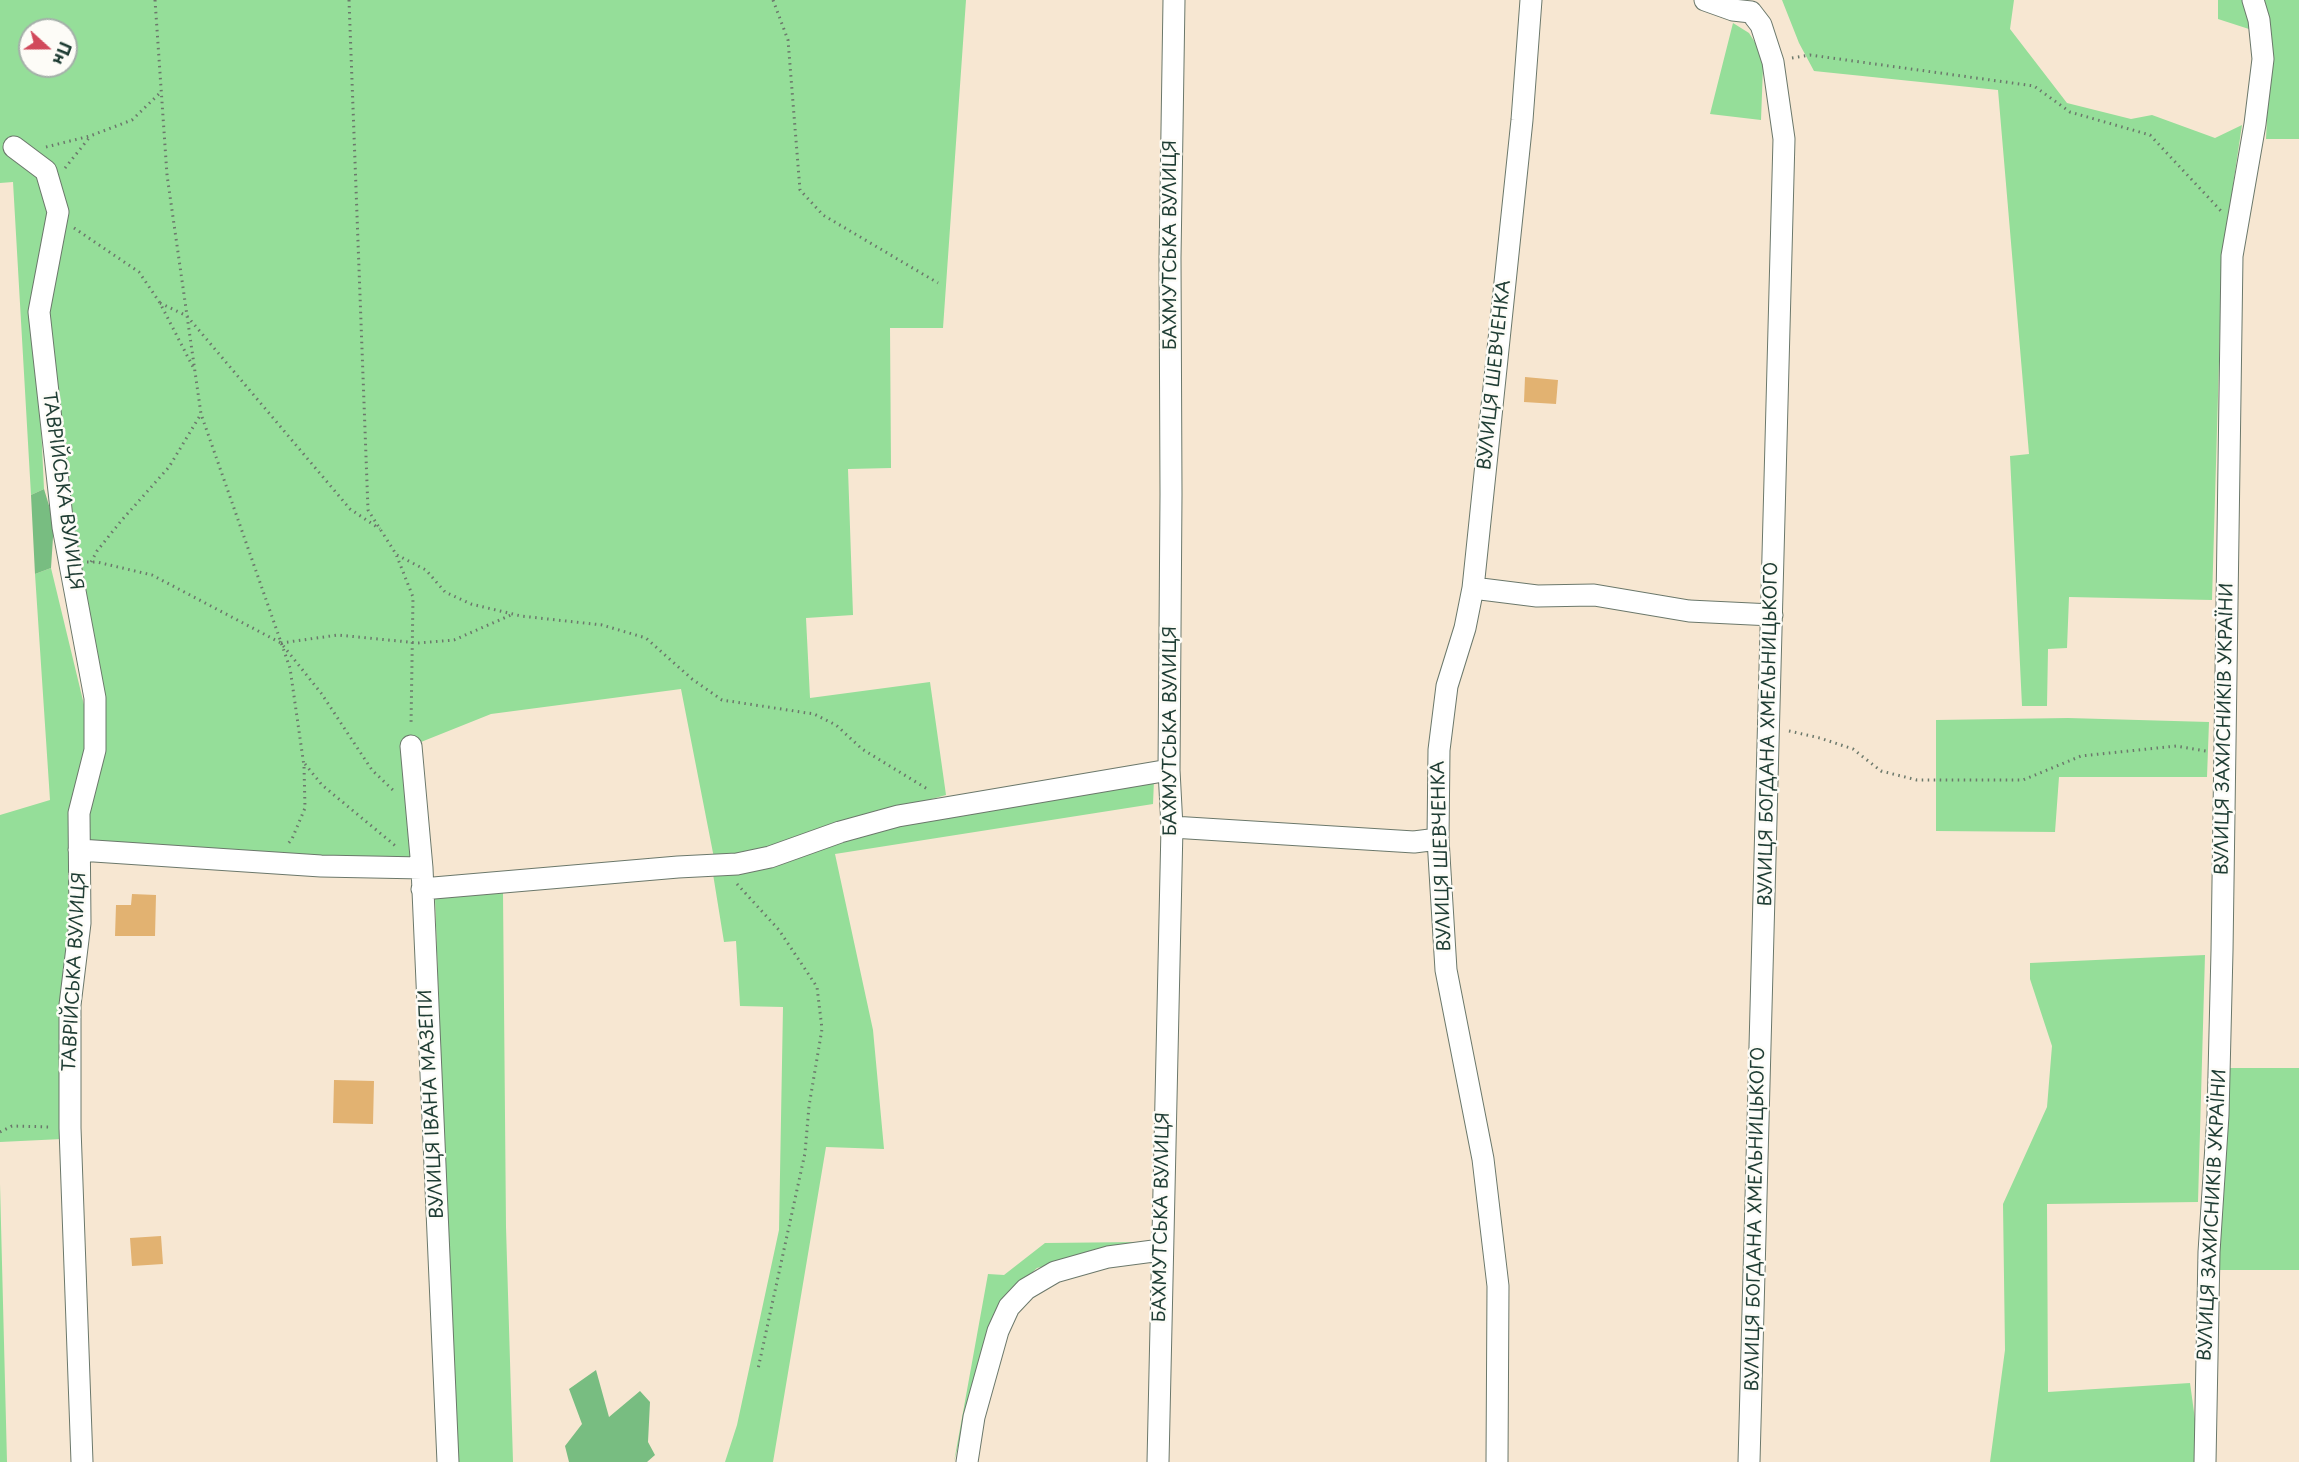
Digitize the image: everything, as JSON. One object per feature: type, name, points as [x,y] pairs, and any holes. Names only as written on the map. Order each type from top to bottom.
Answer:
[{"type":"street","name":"БАХМУТСЬКА ВУЛИЦЯ","points":[[1158,1462],[1172,827],[1169,770],[1170,258],[1174,0]]},
{"type":"street","name":"ВУЛИЦЯ ШЕВЧЕНКА","points":[[1497,1462],[1498,1286],[1483,1159],[1446,970],[1438,839],[1439,750],[1447,686],[1465,627],[1473,588],[1522,120],[1532,0]]},
{"type":"street","points":[[1705,0],[1733,10],[1752,6]]},
{"type":"street","name":"ВУЛИЦЯ ЗАХИСНИКІВ УКРАЇНИ","points":[[2205,1462],[2209,1252],[2218,1115],[2226,755],[2225,644],[2232,256],[2255,124],[2263,59],[2259,20],[2253,0]]},
{"type":"street","name":"ВУЛИЦЯ БОГДАНА ХМЕЛЬНИЦЬКОГО","points":[[1749,1462],[1784,139],[1773,62],[1752,6]]},
{"type":"street","name":"ТАВРІЙСЬКА ВУЛИЦЯ","points":[[18,150],[46,171],[58,212],[39,312],[63,527],[95,698],[95,750],[79,813],[80,923],[70,1005],[70,1128],[82,1462]]},
{"type":"street","points":[[1473,588],[1537,596],[1594,595],[1689,611],[1772,615]]},
{"type":"street","name":"ВУЛИЦЯ ІВАНА МАЗЕПИ","points":[[411,746],[422,868],[448,1462]]},
{"type":"street","points":[[422,889],[737,864],[770,857],[840,832],[898,816],[1169,770]]},
{"type":"street","points":[[1172,827],[1404,841],[1438,839]]},
{"type":"street","points":[[79,850],[321,866],[422,868]]},
{"type":"street","points":[[967,1462],[974,1417],[998,1331],[1014,1301],[1035,1283],[1079,1263],[1161,1250]]},
{"type":"path","points":[[155,0],[167,175],[201,414],[290,668],[303,762],[305,808],[292,839],[270,862]]},
{"type":"path","points":[[349,0],[368,510],[396,554],[413,597],[411,746]]},
{"type":"path","points":[[774,0],[788,40],[800,190],[824,215],[938,283]]},
{"type":"path","points":[[1773,62],[1810,55],[2034,86],[2070,112],[2150,135],[2237,227]]},
{"type":"path","points":[[18,150],[90,136],[132,120],[161,92]]},
{"type":"path","points":[[51,188],[90,136]]},
{"type":"path","points":[[57,217],[139,272],[159,303],[195,370]]},
{"type":"path","points":[[159,303],[188,316],[350,509],[381,530]]},
{"type":"path","points":[[76,592],[109,536],[169,467],[201,414]]},
{"type":"path","points":[[396,554],[426,570],[445,592],[471,603],[512,614],[602,625],[646,638],[692,679],[722,700],[814,714],[836,725],[862,749],[955,806]]},
{"type":"path","points":[[70,562],[92,562],[152,575],[281,643],[321,693],[372,770],[417,816]]},
{"type":"path","points":[[281,643],[338,634],[412,643],[454,640],[512,614]]},
{"type":"path","points":[[1769,724],[1792,733],[1820,738],[1853,749],[1881,771],[1917,780],[2023,780],[2081,756],[2176,746],[2226,755]]},
{"type":"path","points":[[303,762],[322,785],[422,868]]},
{"type":"path","points":[[719,865],[779,930],[816,987],[822,1029],[809,1106],[805,1153],[758,1370]]},
{"type":"path","points":[[0,1132],[12,1126],[70,1128]]},
{"type":"green space","points":[[0,0],[966,0],[943,328],[890,328],[891,468],[848,469],[853,615],[806,618],[810,698],[930,682],[946,795],[836,826],[775,849],[714,858],[681,689],[491,714],[411,746],[416,863],[85,843],[99,749],[44,312],[61,220],[43,175],[53,212],[36,319],[44,489],[31,495],[13,182],[0,183]]},
{"type":"green space","points":[[1782,0],[2014,0],[2010,29],[2067,103],[2131,119],[2152,115],[2215,138],[2242,125],[2222,259],[2212,600],[2069,597],[2067,648],[2048,649],[2047,706],[2022,706],[2010,456],[2029,454],[1998,90],[1814,71],[1799,43]]},
{"type":"green space","points":[[2218,0],[2244,0],[2252,30],[2218,19]]},
{"type":"green space","points":[[2261,0],[2299,0],[2299,139],[2266,139],[2271,29]]},
{"type":"green space","points":[[1733,23],[1749,33],[1756,44],[1763,67],[1761,120],[1710,114]]},
{"type":"green space","points":[[44,489],[54,522],[51,568],[35,574],[31,495]]},
{"type":"green space","points":[[51,568],[86,713],[83,770],[71,818],[62,1139],[0,1142],[0,815],[50,800],[35,574]]},
{"type":"green space","points":[[2068,718],[2209,722],[2207,777],[2059,777],[2055,832],[1936,831],[1936,720]]},
{"type":"green space","points":[[1154,780],[1153,804],[835,854],[873,1030],[884,1149],[826,1147],[773,1462],[725,1462],[737,1425],[779,1230],[783,1007],[740,1006],[736,941],[724,942],[713,874],[864,832]]},
{"type":"green space","points":[[503,893],[506,1227],[513,1462],[456,1462],[435,898]]},
{"type":"green space","points":[[2205,955],[2198,1202],[2047,1204],[2048,1392],[2190,1383],[2197,1434],[2197,1462],[1990,1462],[2005,1350],[2003,1204],[2047,1107],[2052,1046],[2030,979],[2030,963]]},
{"type":"green space","points":[[2229,1068],[2299,1068],[2299,1270],[2218,1270]]},
{"type":"green space","points":[[0,1184],[7,1462],[0,1462]]},
{"type":"green space","points":[[1139,1242],[1037,1268],[1013,1290],[987,1332],[954,1462],[988,1274],[1004,1275],[1045,1243]]},
{"type":"green space","points":[[596,1370],[609,1417],[640,1391],[650,1402],[648,1442],[655,1455],[647,1462],[569,1462],[565,1446],[582,1424],[569,1389]]},
{"type":"building","points":[[1525,377],[1558,380],[1556,404],[1524,402]]},
{"type":"building","points":[[132,894],[156,895],[155,936],[115,936],[116,905],[131,905]]},
{"type":"building","points":[[334,1080],[374,1081],[373,1124],[333,1123]]},
{"type":"building","points":[[161,1236],[163,1264],[132,1266],[130,1238]]}]
